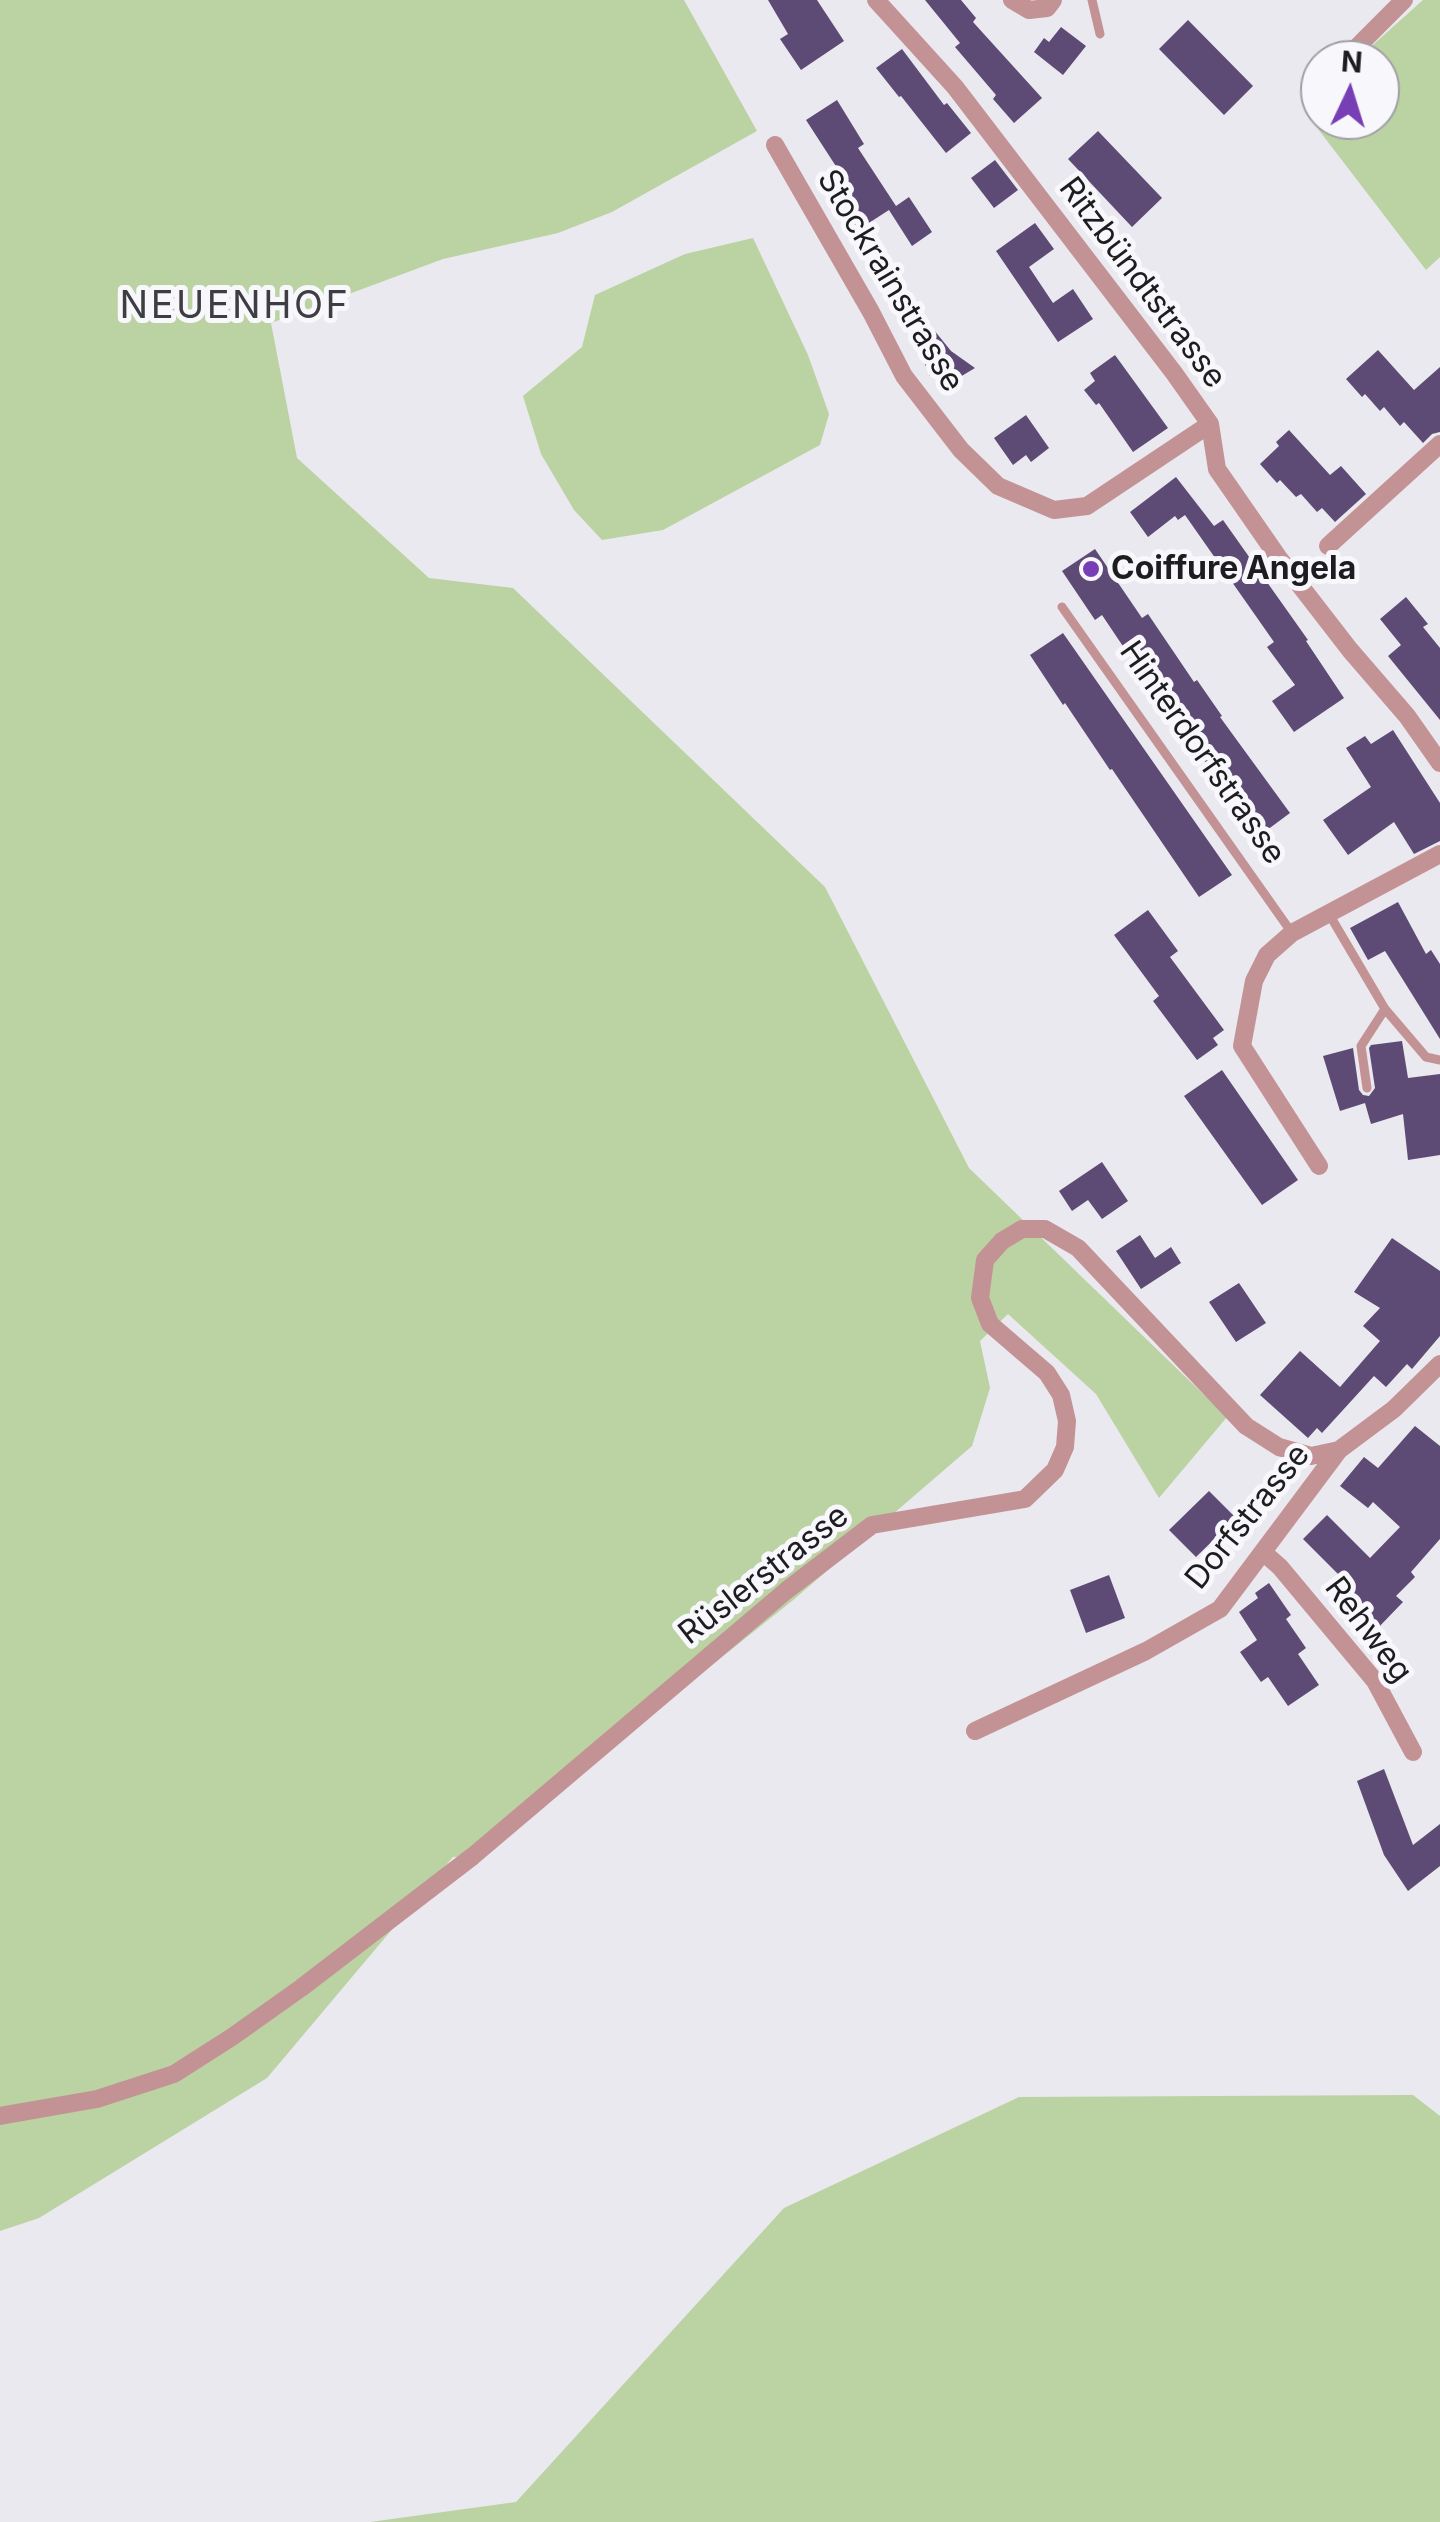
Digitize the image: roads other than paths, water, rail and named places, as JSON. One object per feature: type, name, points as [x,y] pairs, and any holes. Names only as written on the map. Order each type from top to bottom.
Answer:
[{"type":"street","points":[[1012,0],[1029,10],[1047,8],[1053,0]]},
{"type":"street","points":[[1364,40],[1404,0]]},
{"type":"street","name":"Ritzbündtstrasse","points":[[879,1],[955,87],[1163,358],[1210,424],[1217,469],[1227,484],[1278,557],[1440,762]]},
{"type":"street","name":"Stockrainstrasse","points":[[775,145],[904,376],[962,450],[998,486],[1054,510],[1088,506],[1210,424]]},
{"type":"street","points":[[1328,546],[1440,444]]},
{"type":"street","points":[[1318,1166],[1242,1046],[1254,981],[1267,955],[1292,933],[1440,854]]},
{"type":"street","name":"Rüslerstrasse","points":[[0,2116],[97,2100],[174,2074],[232,2037],[473,1856],[786,1590],[872,1526],[1026,1499],[1055,1470],[1065,1447],[1068,1421],[1061,1395],[1047,1373],[990,1324],[980,1298],[985,1260],[1002,1241],[1022,1230],[1045,1230],[1078,1248],[1246,1426],[1280,1447],[1311,1456],[1340,1450]]},
{"type":"street","name":"Dorfstrasse","points":[[975,1731],[1146,1651],[1220,1609],[1340,1450],[1394,1409],[1440,1364]]},
{"type":"street","name":"Rehweg","points":[[1264,1553],[1367,1670],[1413,1752]]},
{"type":"lane","points":[[1092,0],[1100,34]]},
{"type":"lane","name":"Hinterdorfstrasse","points":[[1062,608],[1292,933]]},
{"type":"lane","points":[[1328,914],[1384,1009],[1426,1058],[1440,1060]]},
{"type":"lane","points":[[1367,1088],[1361,1046],[1384,1009]]},
{"type":"place","name":"Coiffure Angela","points":[[1091,569]]},
{"type":"district","name":"NEUENHOF","points":[[235,307]]}]
